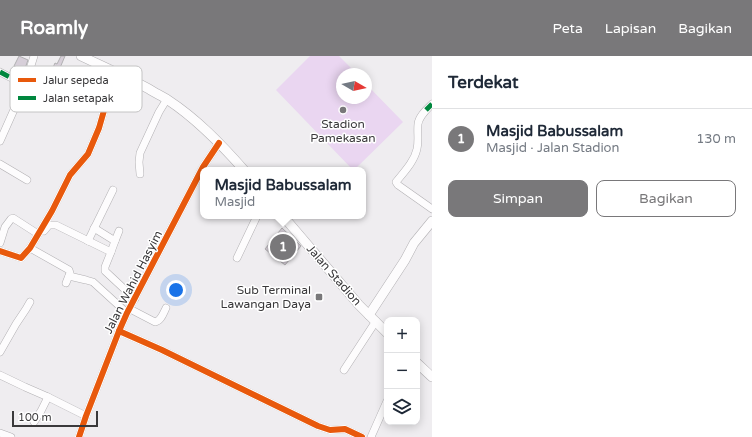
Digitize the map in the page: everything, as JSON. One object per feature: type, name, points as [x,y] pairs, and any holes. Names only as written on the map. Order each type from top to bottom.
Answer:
[{"type":"main road","points":[[81,56],[102,66]]},
{"type":"main road","points":[[142,85],[167,99],[183,111],[219,143],[241,167]]},
{"type":"main road","name":"Jalan Stadion","points":[[286,219],[354,299],[384,330]]},
{"type":"main road","points":[[372,318],[414,243],[432,221]]},
{"type":"main road","points":[[420,366],[432,377]]},
{"type":"street","points":[[31,66],[34,56]]},
{"type":"street","points":[[0,72],[10,77]]},
{"type":"street","points":[[140,174],[140,153],[154,121],[167,99]]},
{"type":"street","points":[[432,104],[420,118],[418,123],[417,150],[410,166],[396,182],[398,185],[432,209]]},
{"type":"street","points":[[0,142],[3,127],[11,112]]},
{"type":"street","points":[[33,247],[38,234],[52,211],[70,174],[90,151],[104,112]]},
{"type":"street","name":"Jalan Wahid Hasyim","points":[[203,167],[219,143]]},
{"type":"street","points":[[0,164],[27,180]]},
{"type":"street","name":"Jalan Wahid Hasyim","points":[[80,437],[86,416],[128,311],[200,173]]},
{"type":"street","points":[[88,241],[113,190]]},
{"type":"street","points":[[0,244],[5,227],[10,219],[13,218],[38,234]]},
{"type":"street","points":[[237,258],[256,219]]},
{"type":"street","points":[[0,251],[20,258],[33,247],[42,233],[49,225],[52,224],[111,252]]},
{"type":"street","points":[[94,228],[114,241]]},
{"type":"street","points":[[119,231],[114,241],[105,271],[135,299]]},
{"type":"street","points":[[33,247],[69,270],[70,276],[66,283]]},
{"type":"street","points":[[70,276],[93,282],[128,311],[155,322],[160,319],[166,308]]},
{"type":"street","points":[[0,352],[30,302]]},
{"type":"street","points":[[344,370],[372,318]]},
{"type":"street","points":[[119,331],[176,356],[318,426],[330,430],[345,429],[362,437]]},
{"type":"street","points":[[0,375],[86,416]]},
{"type":"street","points":[[34,422],[48,397]]},
{"type":"street","points":[[371,437],[384,408]]},
{"type":"street","points":[[2,435],[11,437]]},
{"type":"shaded area","name":"Stadion Pamekasan","points":[[310,56],[339,56],[351,68],[336,68],[336,104],[372,104],[372,90],[403,122],[357,167],[350,167],[276,90]]},
{"type":"building","points":[[19,56],[28,60],[26,66],[14,66]]},
{"type":"building","points":[[61,56],[65,56],[61,66],[54,66],[55,63],[57,64]]},
{"type":"building","points":[[282,228],[301,246],[285,265],[265,249]]},
{"type":"marked path","points":[[0,72],[10,77]]},
{"type":"marked path","points":[[426,110],[432,104]]},
{"type":"cycle path","points":[[0,251],[21,258],[30,248],[52,211],[70,175],[88,154],[99,128],[104,112]]},
{"type":"cycle path","points":[[203,167],[219,143]]},
{"type":"cycle path","points":[[79,437],[127,313],[200,173]]},
{"type":"cycle path","points":[[119,331],[162,350],[318,426],[330,430],[345,429],[362,437]]},
{"type":"place","name":"Stadion Pamekasan","points":[[343,110]]},
{"type":"place","name":"Masjid Babussalam","points":[[283,247]]},
{"type":"place","name":"Sub Terminal Lawangan Daya","points":[[319,297]]}]
